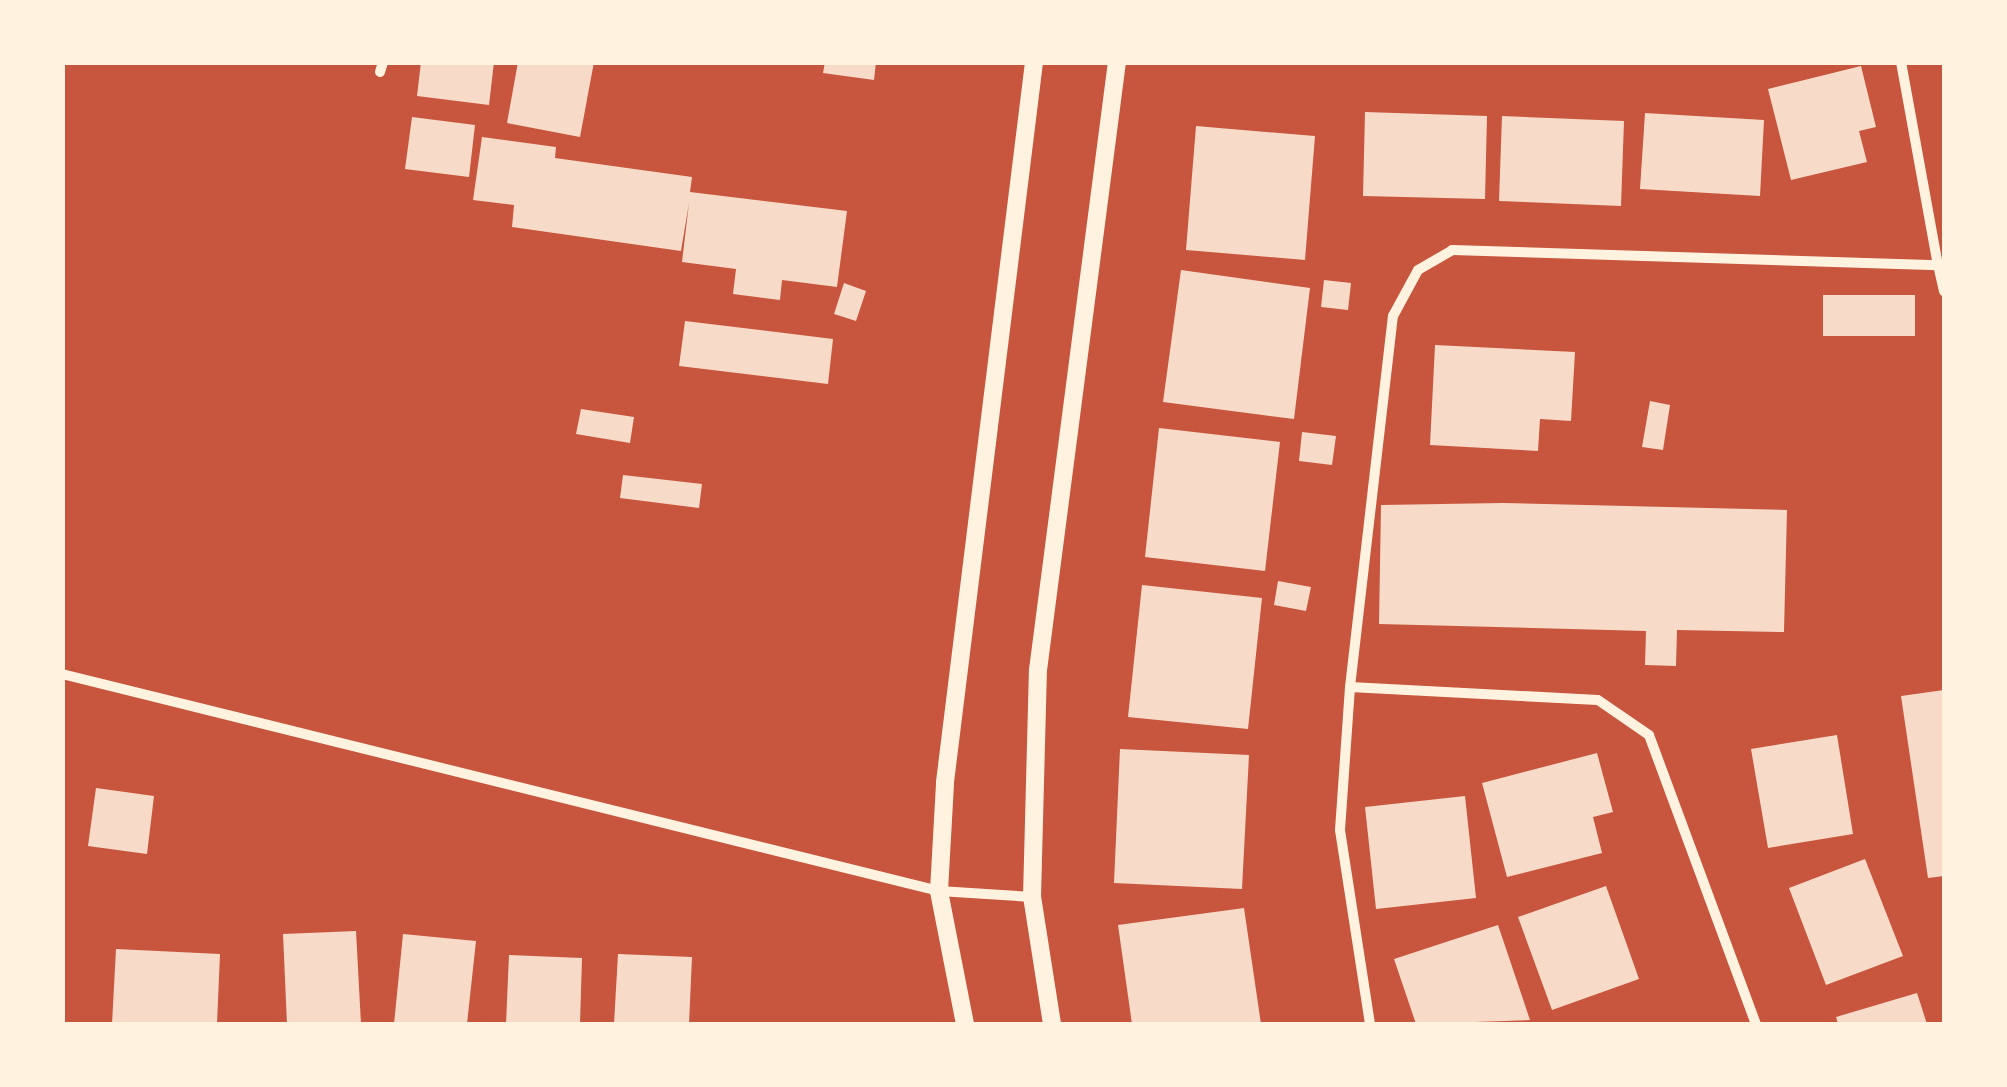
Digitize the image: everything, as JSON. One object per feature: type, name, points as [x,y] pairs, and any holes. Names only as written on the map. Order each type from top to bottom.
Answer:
[{"type":"street","points":[[965,1024],[939,891],[958,648],[1034,62]]},
{"type":"street","points":[[1052,1024],[1032,897],[1038,670],[1117,62]]},
{"type":"street","points":[[1901,62],[1944,291]]},
{"type":"street","points":[[1370,1024],[1340,830],[1350,687],[1393,316],[1418,270],[1452,250],[1938,265]]},
{"type":"street","points":[[62,674],[939,891],[1032,897]]},
{"type":"street","points":[[1350,687],[1598,700],[1649,735],[1756,1024]]},
{"type":"building","points":[[421,62],[494,62],[489,105],[417,96]]},
{"type":"building","points":[[518,62],[594,62],[580,137],[507,123]]},
{"type":"building","points":[[825,62],[876,62],[874,80],[823,73]]},
{"type":"building","points":[[1861,66],[1876,127],[1859,131],[1867,162],[1791,180],[1768,89]]},
{"type":"building","points":[[1365,112],[1487,116],[1485,199],[1363,196]]},
{"type":"building","points":[[1645,113],[1764,120],[1760,196],[1640,189]]},
{"type":"building","points":[[1502,116],[1624,121],[1621,206],[1499,201]]},
{"type":"building","points":[[412,117],[475,125],[469,177],[405,169]]},
{"type":"building","points":[[1196,126],[1315,136],[1305,260],[1186,250]]},
{"type":"building","points":[[482,137],[556,147],[555,158],[692,177],[690,192],[847,211],[837,287],[782,280],[780,300],[733,294],[736,269],[682,262],[689,203],[681,251],[512,227],[514,205],[473,200]]},
{"type":"building","points":[[1181,270],[1310,288],[1294,419],[1163,402]]},
{"type":"building","points":[[1324,280],[1351,283],[1348,310],[1321,307]]},
{"type":"building","points":[[844,283],[866,291],[856,321],[834,314]]},
{"type":"building","points":[[1823,295],[1915,295],[1915,336],[1823,336]]},
{"type":"building","points":[[685,321],[833,339],[828,384],[679,366]]},
{"type":"building","points":[[1435,345],[1575,352],[1571,421],[1540,419],[1538,451],[1430,445]]},
{"type":"building","points":[[1650,401],[1670,405],[1663,450],[1642,447]]},
{"type":"building","points":[[581,409],[634,417],[630,443],[576,434]]},
{"type":"building","points":[[1159,428],[1280,442],[1265,571],[1145,557]]},
{"type":"building","points":[[1302,432],[1336,436],[1332,465],[1299,461]]},
{"type":"building","points":[[623,475],[702,484],[699,508],[620,498]]},
{"type":"building","points":[[1503,503],[1787,510],[1784,632],[1677,630],[1676,666],[1645,665],[1646,631],[1379,624],[1381,505]]},
{"type":"building","points":[[1278,581],[1311,587],[1306,611],[1274,605]]},
{"type":"building","points":[[1142,585],[1262,598],[1248,729],[1128,717]]},
{"type":"building","points":[[1944,690],[1944,876],[1928,878],[1901,696]]},
{"type":"building","points":[[1837,735],[1853,834],[1768,848],[1751,749]]},
{"type":"building","points":[[1120,749],[1249,755],[1242,889],[1114,883]]},
{"type":"building","points":[[1597,753],[1613,812],[1593,817],[1602,853],[1507,877],[1482,783]]},
{"type":"building","points":[[96,788],[154,796],[147,854],[88,846]]},
{"type":"building","points":[[1465,796],[1476,898],[1376,909],[1365,807]]},
{"type":"building","points":[[1865,859],[1903,956],[1826,985],[1789,888]]},
{"type":"building","points":[[1606,886],[1639,979],[1552,1010],[1518,917]]},
{"type":"building","points":[[1244,908],[1261,1024],[1132,1024],[1118,925]]},
{"type":"building","points":[[1498,925],[1530,1020],[1416,1024],[1394,959]]},
{"type":"building","points":[[356,931],[361,1024],[287,1024],[283,934]]},
{"type":"building","points":[[403,934],[476,941],[467,1024],[394,1024]]},
{"type":"building","points":[[116,949],[220,954],[217,1024],[112,1024]]},
{"type":"building","points":[[618,954],[692,957],[689,1024],[614,1024]]},
{"type":"building","points":[[509,955],[582,958],[580,1024],[506,1024]]},
{"type":"building","points":[[1917,993],[1927,1024],[1838,1024],[1836,1017]]}]
